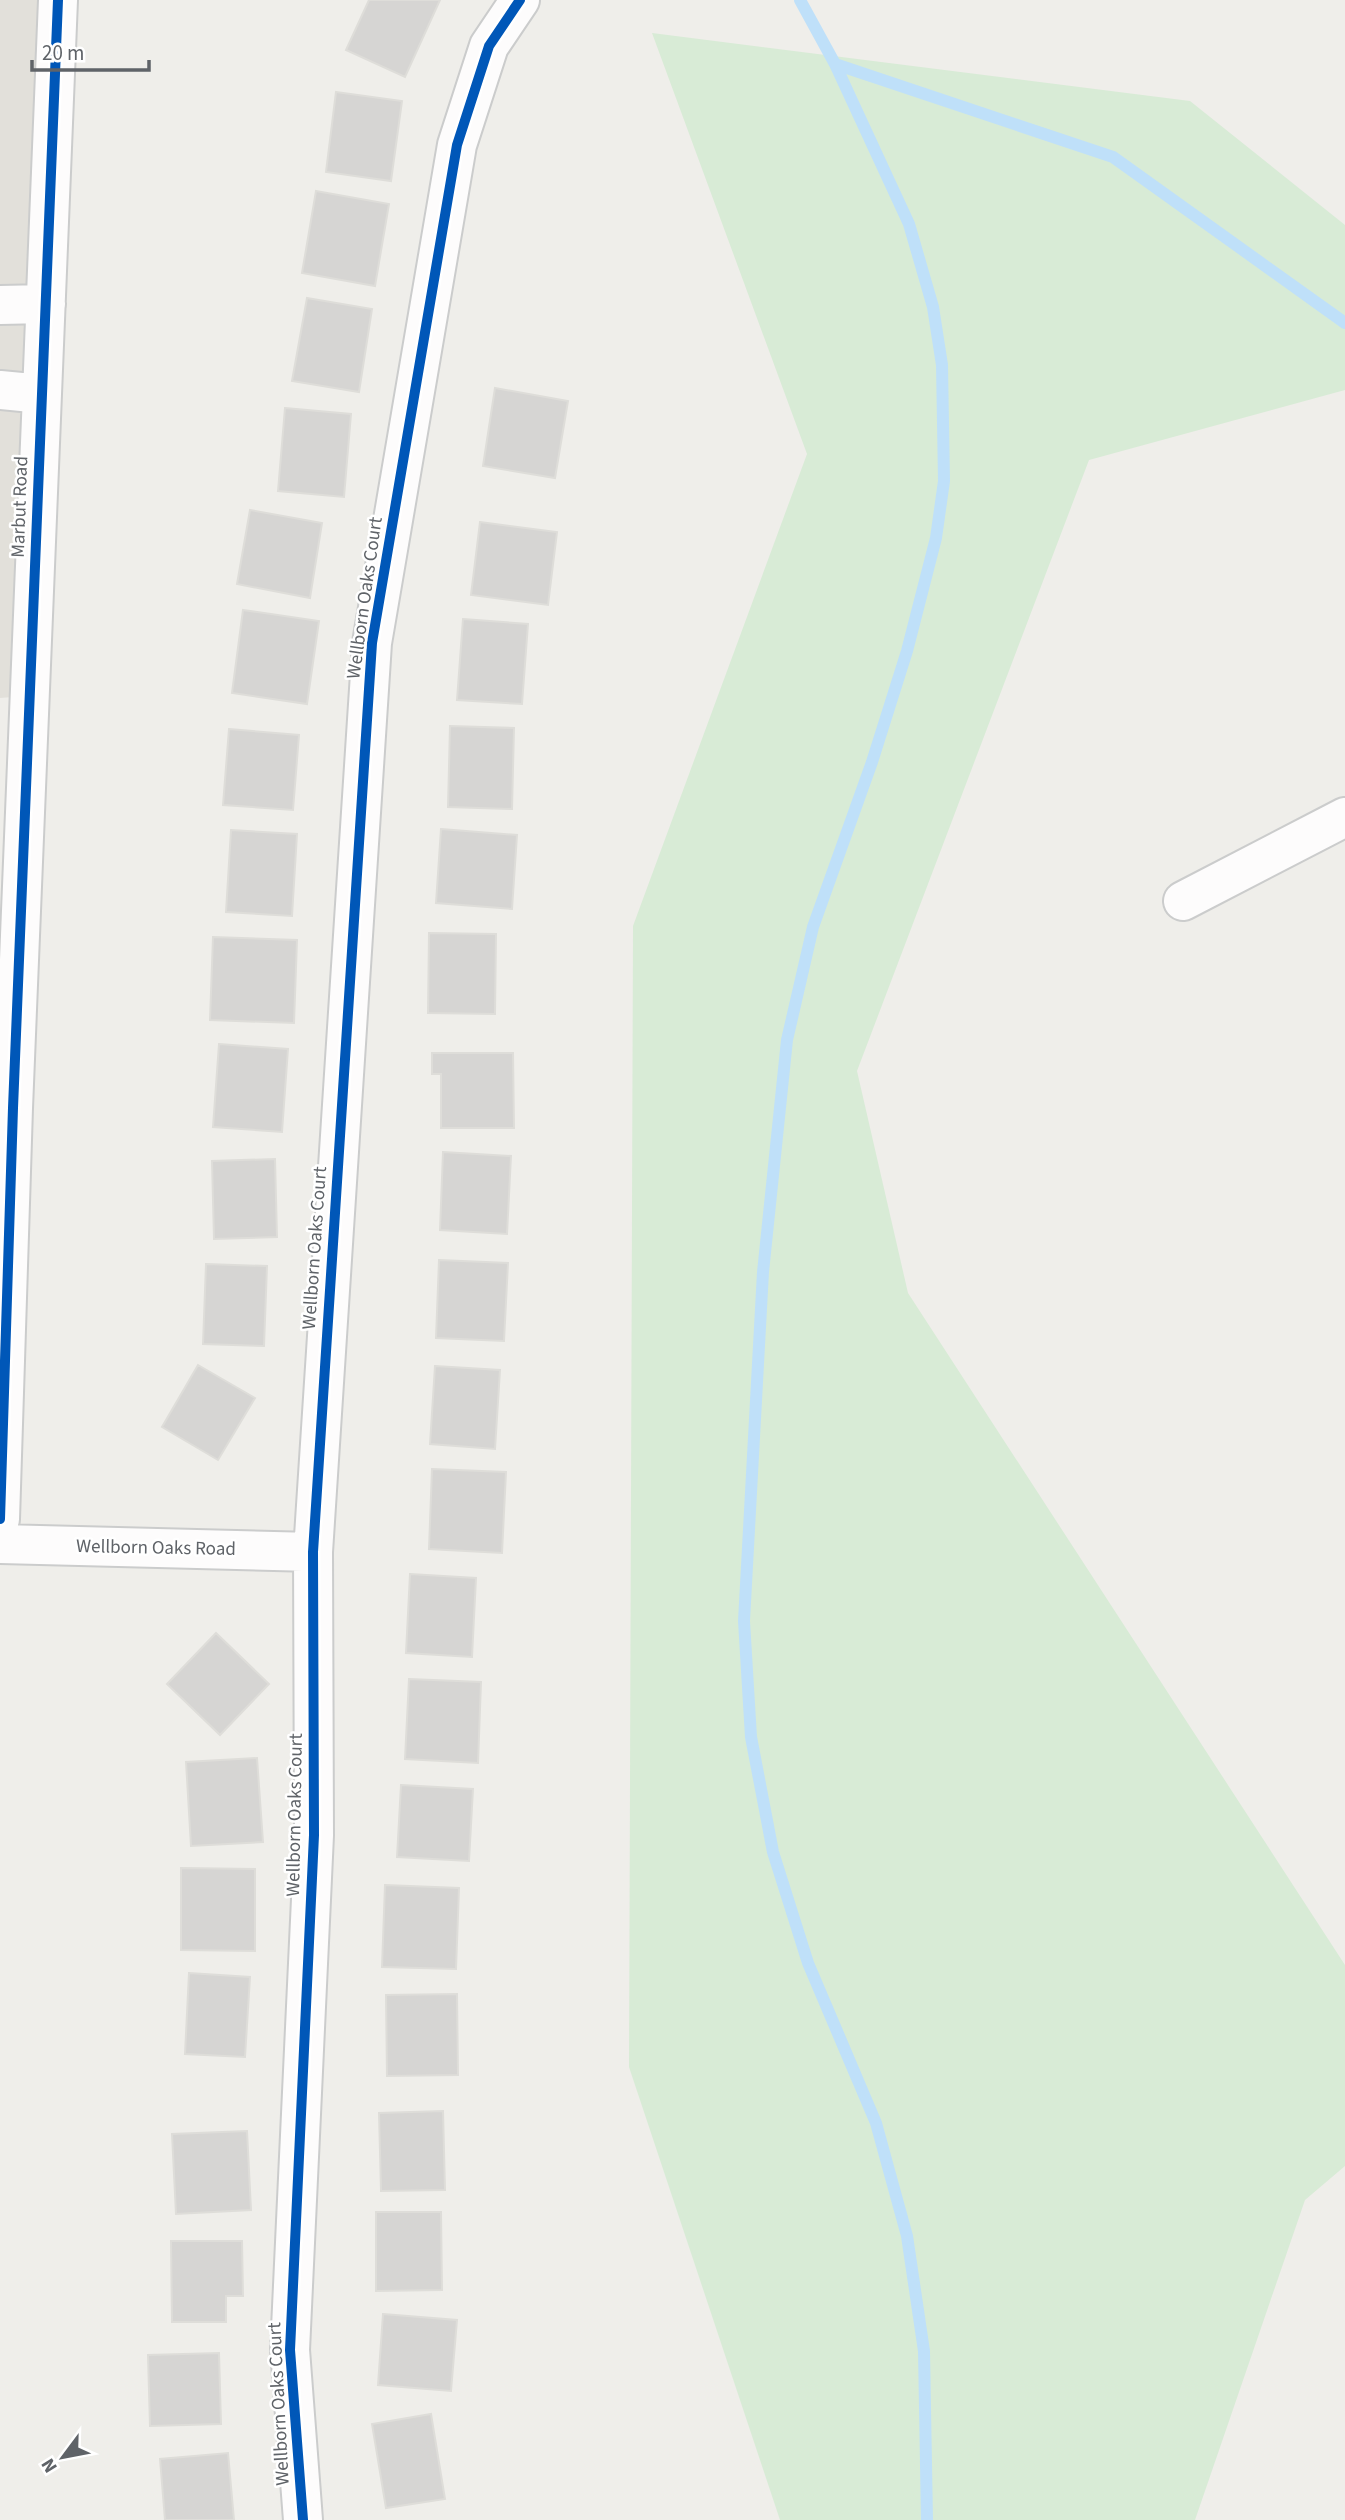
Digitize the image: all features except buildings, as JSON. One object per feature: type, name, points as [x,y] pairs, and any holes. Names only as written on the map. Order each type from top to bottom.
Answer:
[{"type":"street","name":"Marbut Road","points":[[0,1520],[6,1107],[42,394],[58,0]]},
{"type":"street","name":"Wellborn Oaks Court","points":[[303,2520],[290,2350],[314,1835],[313,1552],[372,643],[457,145],[489,46],[520,0]]},
{"type":"street","points":[[0,305],[46,304]]},
{"type":"street","points":[[0,390],[42,394]]},
{"type":"street","points":[[1183,901],[1345,817]]},
{"type":"street","name":"Wellborn Oaks Road","points":[[0,1544],[313,1552]]},
{"type":"shaded area","points":[[0,0],[59,0],[26,696],[0,698]]},
{"type":"green space","points":[[652,33],[1190,101],[1345,225],[1345,390],[1089,460],[857,1071],[908,1293],[1345,1965],[1345,2166],[1305,2200],[1195,2520],[780,2520],[629,2067],[633,926],[807,454]]},
{"type":"waterway","points":[[800,0],[835,64],[909,224],[933,307],[942,365],[944,481],[936,538],[907,651],[872,762],[813,927],[787,1040],[763,1272],[744,1621],[751,1737],[773,1852],[808,1963],[876,2123],[907,2236],[924,2351],[927,2520]]},
{"type":"waterway","points":[[835,64],[1113,157],[1345,323]]},
{"type":"cycle path","points":[[0,1519],[13,1108],[58,0]]},
{"type":"cycle path","points":[[303,2520],[290,2350],[314,1835],[313,1552],[372,643],[457,145],[489,46],[520,0]]}]
